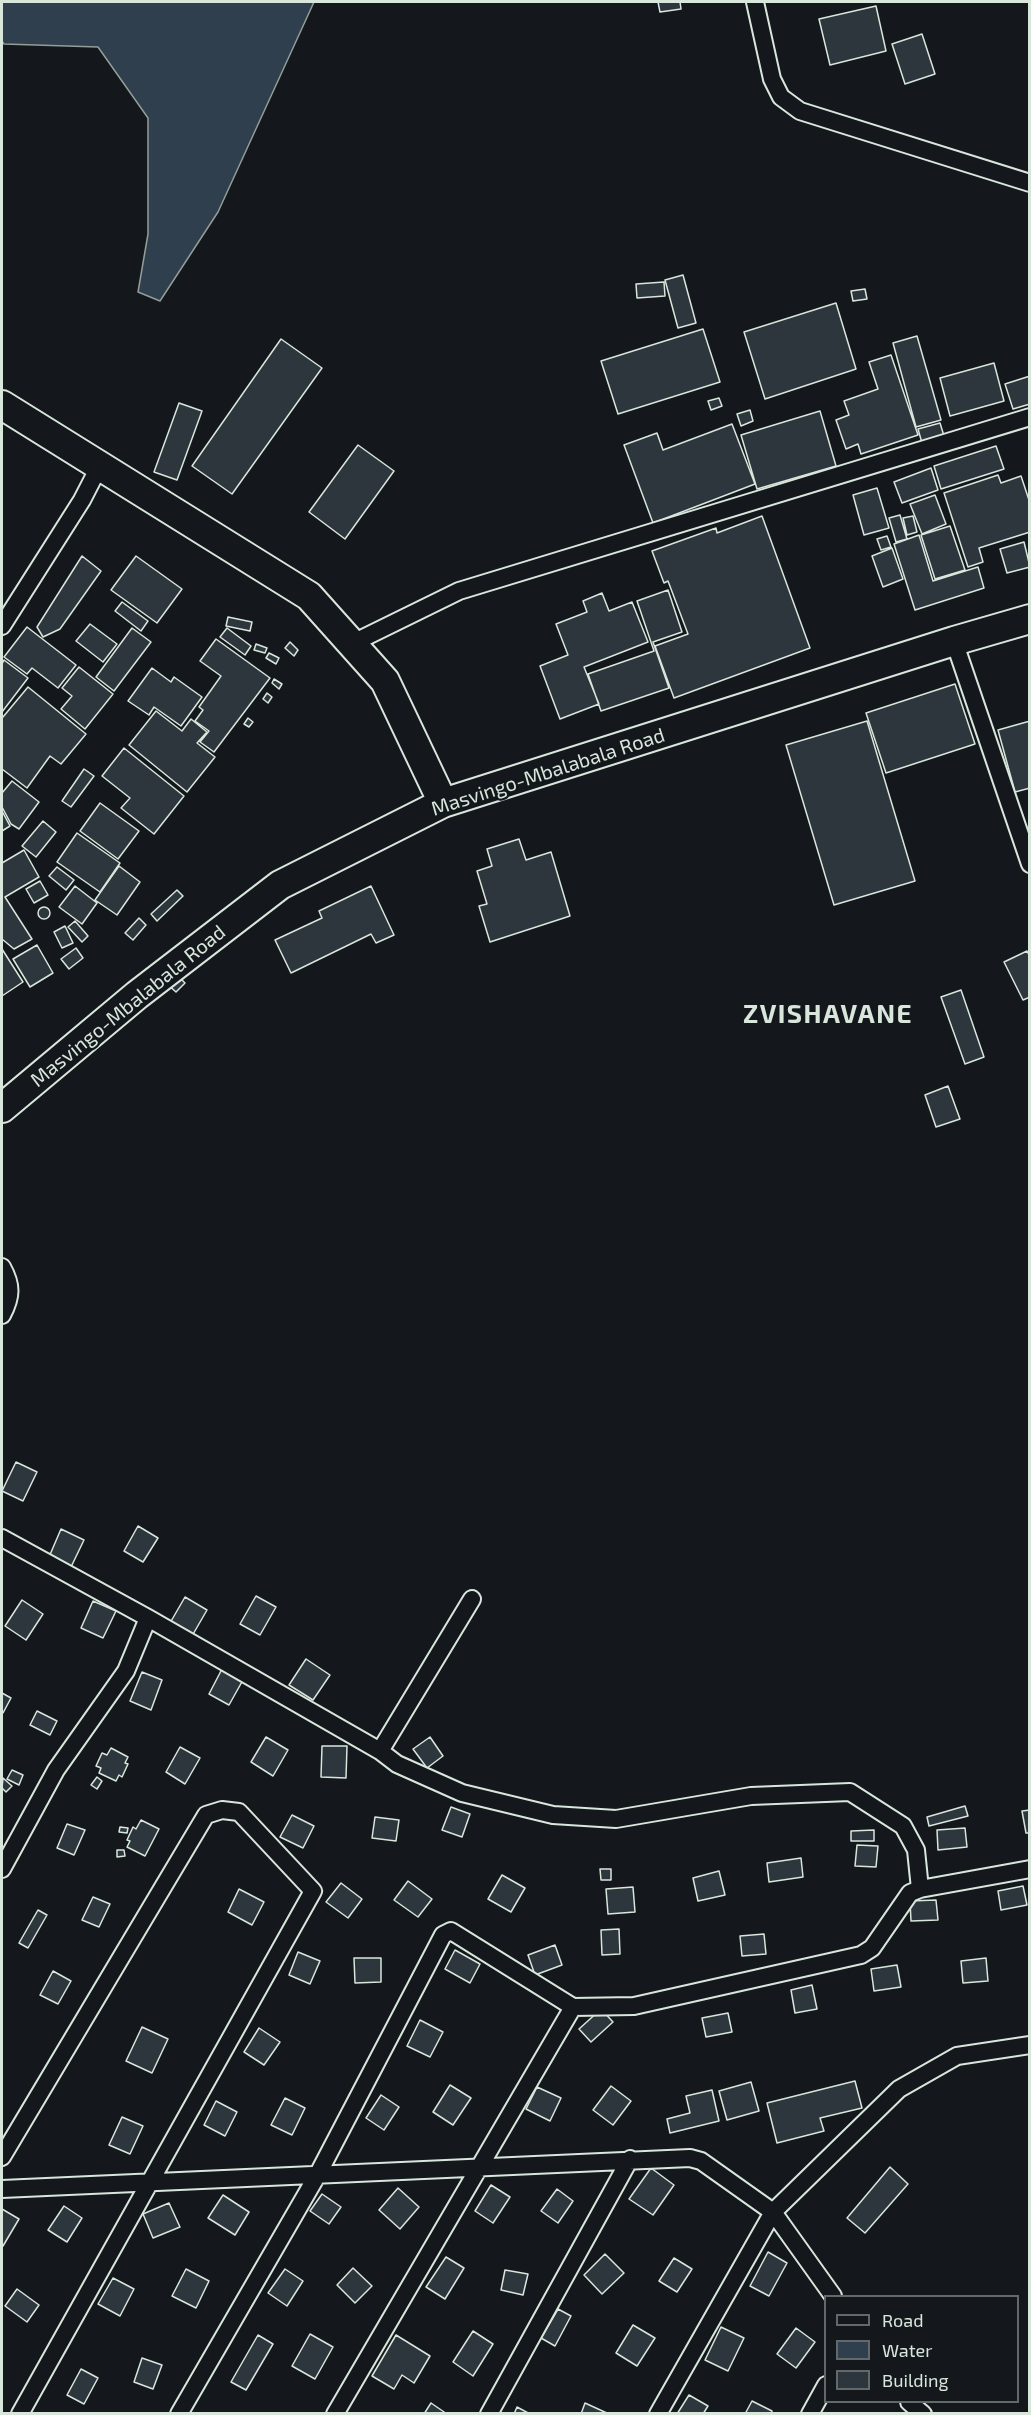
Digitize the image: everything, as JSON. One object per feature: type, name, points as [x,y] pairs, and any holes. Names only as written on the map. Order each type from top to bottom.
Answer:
[{"type":"highway","points":[[2,405],[309,596],[385,681],[443,803]]},
{"type":"highway","name":"Masvingo-Mbalabala Road","points":[[2,1108],[137,995],[280,885],[443,803],[954,640],[1029,619]]},
{"type":"street","points":[[755,2],[772,79],[781,97],[800,111],[1029,183]]},
{"type":"street","points":[[353,643],[459,591],[1029,417]]},
{"type":"street","points":[[2,626],[82,500],[99,467]]},
{"type":"street","points":[[954,640],[1029,864]]},
{"type":"street","points":[[2,1267],[10,1282],[7,1305],[2,1315]]},
{"type":"street","points":[[2,1538],[148,1618],[380,1751],[397,1764],[462,1793],[553,1815],[616,1819],[751,1796],[850,1792],[903,1826],[916,1850],[920,1889]]},
{"type":"street","points":[[380,1751],[472,1599]]},
{"type":"street","points":[[2,1869],[56,1770],[126,1671],[148,1618]]},
{"type":"street","points":[[2,2157],[206,1815],[222,1810],[239,1812],[313,1890],[20,2414]]},
{"type":"street","points":[[179,2414],[318,2174],[443,1935],[451,1930],[573,2007],[634,2006],[861,1955],[872,1948],[910,1893],[920,1889],[1029,1869]]},
{"type":"street","points":[[335,2414],[573,2007]]},
{"type":"street","points":[[658,2414],[773,2212],[898,2089],[957,2056],[1029,2045]]},
{"type":"street","points":[[489,2414],[630,2159]]},
{"type":"street","points":[[2,2189],[630,2159],[695,2159],[773,2212],[831,2295]]},
{"type":"street","points":[[810,2414],[824,2387]]},
{"type":"street","points":[[910,2403],[923,2414]]},
{"type":"water","points":[[2,2],[314,2],[218,212],[160,301],[138,292],[148,234],[148,118],[98,47],[4,44],[2,41]]},
{"type":"building","points":[[658,2],[680,2],[681,9],[660,12]]},
{"type":"building","points":[[876,6],[886,51],[830,65],[819,19]]},
{"type":"building","points":[[922,34],[935,74],[905,84],[892,44]]},
{"type":"building","points":[[683,275],[696,323],[678,328],[665,280]]},
{"type":"building","points":[[664,282],[665,296],[637,298],[636,284]]},
{"type":"building","points":[[865,289],[867,299],[853,301],[851,291]]},
{"type":"building","points":[[836,303],[856,369],[765,399],[744,332]]},
{"type":"building","points":[[703,329],[720,382],[618,414],[601,361]]},
{"type":"building","points":[[917,336],[941,420],[916,427],[893,343]]},
{"type":"building","points":[[281,339],[322,368],[232,494],[192,466]]},
{"type":"building","points":[[891,355],[918,435],[861,454],[858,444],[846,449],[836,420],[849,415],[844,401],[878,389],[869,362]]},
{"type":"building","points":[[994,363],[1004,401],[950,416],[940,378]]},
{"type":"building","points":[[1030,376],[1030,404],[1013,409],[1005,384]]},
{"type":"building","points":[[719,398],[722,406],[711,410],[708,401]]},
{"type":"building","points":[[179,403],[202,411],[177,480],[154,472]]},
{"type":"building","points":[[750,410],[753,421],[741,426],[737,414]]},
{"type":"building","points":[[820,411],[836,466],[757,489],[741,435]]},
{"type":"building","points":[[940,423],[944,436],[922,443],[918,429]]},
{"type":"building","points":[[732,424],[755,484],[653,523],[624,445],[657,433],[663,450]]},
{"type":"building","points":[[358,445],[394,471],[345,539],[309,512]]},
{"type":"building","points":[[996,446],[1004,469],[941,489],[934,466]]},
{"type":"building","points":[[931,468],[938,490],[902,503],[894,482]]},
{"type":"building","points":[[998,475],[1001,483],[1021,476],[1030,503],[1030,532],[979,548],[983,562],[968,567],[944,493]]},
{"type":"building","points":[[877,488],[889,528],[864,535],[853,495]]},
{"type":"building","points":[[935,495],[946,524],[922,534],[910,504]]},
{"type":"building","points":[[900,515],[907,539],[896,542],[889,518]]},
{"type":"building","points":[[762,516],[810,648],[674,698],[655,646],[688,634],[668,581],[664,583],[652,551],[716,528],[717,533]]},
{"type":"building","points":[[913,516],[917,532],[907,535],[903,518]]},
{"type":"building","points":[[950,526],[965,570],[935,579],[921,535]]},
{"type":"building","points":[[919,535],[933,581],[978,567],[984,588],[915,610],[894,544]]},
{"type":"building","points":[[887,536],[891,547],[881,550],[877,539]]},
{"type":"building","points":[[1024,542],[1030,567],[1007,573],[1000,549]]},
{"type":"building","points":[[892,548],[903,579],[883,587],[872,556]]},
{"type":"building","points":[[82,556],[101,571],[60,629],[43,637],[37,627]]},
{"type":"building","points":[[136,556],[182,589],[157,623],[111,590]]},
{"type":"building","points":[[668,590],[682,632],[653,642],[669,688],[601,711],[588,674],[654,651],[637,601]]},
{"type":"building","points":[[602,593],[609,611],[632,602],[648,642],[584,667],[599,704],[560,719],[540,666],[568,655],[556,624],[587,612],[583,601]]},
{"type":"building","points":[[122,602],[148,621],[141,631],[115,611]]},
{"type":"building","points":[[228,617],[252,622],[250,631],[226,626]]},
{"type":"building","points":[[90,624],[117,644],[103,662],[76,641]]},
{"type":"building","points":[[27,627],[76,665],[58,688],[32,668],[27,674],[4,657]]},
{"type":"building","points":[[132,628],[151,642],[114,691],[96,677]]},
{"type":"building","points":[[227,628],[251,646],[245,655],[220,637]]},
{"type":"building","points":[[216,639],[270,678],[214,752],[200,742],[209,731],[195,721],[203,710],[199,707],[221,676],[200,661]]},
{"type":"building","points":[[290,642],[298,650],[294,656],[285,648]]},
{"type":"building","points":[[256,644],[267,648],[265,653],[254,650]]},
{"type":"building","points":[[269,653],[279,658],[276,664],[266,658]]},
{"type":"building","points":[[4,660],[28,678],[2,712],[2,664]]},
{"type":"building","points":[[79,667],[113,694],[85,729],[61,709],[72,696],[62,688]]},
{"type":"building","points":[[152,668],[171,682],[174,677],[202,697],[181,726],[154,707],[149,715],[128,701]]},
{"type":"building","points":[[274,679],[282,684],[279,689],[272,683]]},
{"type":"building","points":[[955,684],[975,744],[886,773],[866,713]]},
{"type":"building","points":[[28,687],[86,734],[61,764],[50,756],[27,788],[2,769],[2,716]]},
{"type":"building","points":[[267,693],[272,697],[268,703],[263,699]]},
{"type":"building","points":[[156,711],[182,731],[191,719],[207,732],[197,743],[215,757],[187,792],[129,745]]},
{"type":"building","points":[[248,718],[253,722],[249,727],[244,724]]},
{"type":"building","points":[[867,721],[915,881],[834,905],[786,745]]},
{"type":"building","points":[[1030,721],[1030,788],[1015,792],[998,730]]},
{"type":"building","points":[[124,748],[184,796],[154,834],[121,808],[130,798],[102,776]]},
{"type":"building","points":[[84,769],[94,776],[71,807],[62,801]]},
{"type":"building","points":[[12,781],[39,802],[19,829],[11,824],[2,807],[2,793]]},
{"type":"building","points":[[100,803],[139,831],[118,859],[80,831]]},
{"type":"building","points":[[2,811],[10,826],[2,831]]},
{"type":"building","points":[[43,821],[56,832],[36,857],[22,846]]},
{"type":"building","points":[[77,833],[120,863],[100,892],[57,862]]},
{"type":"building","points":[[519,839],[526,860],[551,852],[570,916],[490,942],[479,906],[487,904],[477,871],[492,866],[487,849]]},
{"type":"building","points":[[24,850],[39,877],[5,897],[32,939],[14,949],[2,939],[2,863]]},
{"type":"building","points":[[119,866],[140,882],[117,915],[95,900]]},
{"type":"building","points":[[57,867],[74,880],[66,890],[49,876]]},
{"type":"building","points":[[40,881],[48,895],[34,903],[26,889]]},
{"type":"building","points":[[75,886],[97,903],[82,924],[59,907]]},
{"type":"building","points":[[371,886],[394,935],[376,943],[371,934],[291,973],[275,940],[322,918],[319,911]]},
{"type":"building","points":[[177,890],[183,896],[157,921],[151,914]]},
{"type":"building","points":[[46,907],[50,913],[46,919],[42,919],[38,911]]},
{"type":"building","points":[[139,918],[146,925],[133,940],[125,933]]},
{"type":"building","points":[[75,921],[88,936],[82,942],[68,927]]},
{"type":"building","points":[[65,926],[73,943],[62,948],[54,932]]},
{"type":"building","points":[[37,945],[53,973],[30,987],[13,959]]},
{"type":"building","points":[[76,948],[83,958],[69,969],[61,959]]},
{"type":"building","points":[[2,949],[23,982],[2,996]]},
{"type":"building","points":[[1027,951],[1030,957],[1030,997],[1023,1000],[1004,962]]},
{"type":"building","points":[[175,973],[185,983],[176,992],[166,983]]},
{"type":"building","points":[[961,990],[984,1057],[965,1064],[941,997]]},
{"type":"building","points":[[948,1086],[960,1119],[936,1127],[925,1095]]},
{"type":"building","points":[[16,1462],[37,1472],[23,1501],[2,1491]]},
{"type":"building","points":[[138,1526],[158,1538],[143,1562],[124,1551]]},
{"type":"building","points":[[61,1529],[84,1540],[71,1567],[49,1557]]},
{"type":"building","points":[[256,1596],[276,1607],[260,1635],[240,1624]]},
{"type":"building","points":[[185,1597],[207,1610],[192,1636],[170,1623]]},
{"type":"building","points":[[22,1600],[43,1614],[26,1640],[5,1626]]},
{"type":"building","points":[[93,1601],[116,1611],[103,1638],[81,1628]]},
{"type":"building","points":[[306,1659],[330,1675],[313,1700],[289,1685]]},
{"type":"building","points":[[222,1669],[243,1680],[229,1705],[209,1694]]},
{"type":"building","points":[[142,1672],[162,1680],[151,1710],[130,1701]]},
{"type":"building","points":[[2,1693],[11,1698],[3,1713],[2,1712]]},
{"type":"building","points":[[37,1711],[57,1721],[50,1735],[30,1725]]},
{"type":"building","points":[[266,1737],[288,1750],[273,1776],[251,1762]]},
{"type":"building","points":[[430,1737],[443,1756],[427,1768],[413,1749]]},
{"type":"building","points":[[322,1746],[347,1746],[346,1778],[321,1777]]},
{"type":"building","points":[[180,1747],[200,1758],[185,1784],[166,1772]]},
{"type":"building","points":[[111,1748],[128,1757],[125,1763],[128,1764],[122,1777],[119,1775],[116,1781],[99,1773],[101,1768],[96,1766],[102,1753],[107,1755]]},
{"type":"building","points":[[12,1770],[23,1775],[19,1785],[7,1779]]},
{"type":"building","points":[[97,1777],[102,1781],[97,1789],[91,1785]]},
{"type":"building","points":[[3,1778],[12,1786],[6,1792],[2,1788]]},
{"type":"building","points":[[965,1806],[968,1816],[929,1826],[927,1817]]},
{"type":"building","points":[[451,1807],[470,1814],[462,1837],[442,1830]]},
{"type":"building","points":[[1030,1810],[1030,1833],[1026,1833],[1022,1811]]},
{"type":"building","points":[[292,1815],[314,1826],[303,1848],[280,1837]]},
{"type":"building","points":[[375,1817],[399,1820],[396,1841],[372,1838]]},
{"type":"building","points":[[141,1820],[159,1829],[145,1856],[127,1847],[130,1841],[127,1840],[133,1827],[136,1829]]},
{"type":"building","points":[[67,1824],[85,1830],[74,1855],[57,1848]]},
{"type":"building","points":[[120,1827],[128,1828],[127,1833],[119,1832]]},
{"type":"building","points":[[965,1828],[967,1847],[938,1850],[937,1830]]},
{"type":"building","points":[[874,1830],[874,1841],[851,1841],[851,1831]]},
{"type":"building","points":[[857,1845],[878,1846],[876,1867],[855,1866]]},
{"type":"building","points":[[117,1850],[124,1850],[125,1856],[117,1857]]},
{"type":"building","points":[[801,1858],[803,1877],[769,1882],[767,1863]]},
{"type":"building","points":[[600,1869],[611,1869],[611,1880],[601,1880]]},
{"type":"building","points":[[719,1871],[725,1895],[698,1901],[693,1878]]},
{"type":"building","points":[[502,1875],[525,1888],[511,1912],[488,1899]]},
{"type":"building","points":[[408,1881],[432,1899],[418,1917],[394,1900]]},
{"type":"building","points":[[341,1883],[362,1899],[348,1918],[326,1902]]},
{"type":"building","points":[[1023,1886],[1027,1905],[1001,1910],[998,1891]]},
{"type":"building","points":[[633,1887],[635,1912],[608,1914],[606,1889]]},
{"type":"building","points":[[239,1889],[264,1902],[252,1925],[228,1912]]},
{"type":"building","points":[[93,1897],[110,1904],[99,1927],[82,1920]]},
{"type":"building","points":[[936,1900],[938,1920],[911,1921],[910,1901]]},
{"type":"building","points":[[38,1910],[47,1915],[28,1948],[19,1943]]},
{"type":"building","points":[[619,1929],[620,1954],[602,1955],[601,1930]]},
{"type":"building","points":[[764,1934],[766,1954],[742,1956],[740,1936]]},
{"type":"building","points":[[555,1945],[562,1965],[535,1975],[528,1955]]},
{"type":"building","points":[[455,1950],[480,1964],[470,1983],[445,1969]]},
{"type":"building","points":[[298,1952],[320,1961],[310,1984],[289,1975]]},
{"type":"building","points":[[354,1958],[381,1958],[381,1982],[355,1983]]},
{"type":"building","points":[[986,1958],[988,1981],[963,1983],[961,1961]]},
{"type":"building","points":[[897,1965],[901,1987],[874,1991],[871,1969]]},
{"type":"building","points":[[53,1971],[71,1981],[58,2004],[40,1995]]},
{"type":"building","points":[[812,1985],[817,2009],[795,2013],[791,1990]]},
{"type":"building","points":[[601,2009],[613,2022],[591,2042],[579,2029]]},
{"type":"building","points":[[728,2013],[732,2032],[706,2037],[702,2018]]},
{"type":"building","points":[[420,2020],[443,2032],[430,2057],[407,2046]]},
{"type":"building","points":[[142,2027],[168,2039],[152,2073],[126,2061]]},
{"type":"building","points":[[259,2028],[280,2042],[264,2065],[244,2052]]},
{"type":"building","points":[[855,2081],[862,2108],[820,2118],[824,2131],[777,2143],[767,2103]]},
{"type":"building","points":[[751,2082],[759,2111],[727,2120],[719,2091]]},
{"type":"building","points":[[450,2085],[471,2098],[453,2125],[433,2112]]},
{"type":"building","points":[[611,2086],[631,2101],[613,2125],[593,2110]]},
{"type":"building","points":[[537,2087],[561,2098],[550,2121],[526,2109]]},
{"type":"building","points":[[712,2090],[719,2121],[670,2133],[667,2119],[690,2113],[686,2096]]},
{"type":"building","points":[[381,2095],[399,2107],[384,2130],[366,2118]]},
{"type":"building","points":[[285,2098],[305,2108],[292,2135],[271,2125]]},
{"type":"building","points":[[216,2101],[237,2112],[225,2136],[204,2125]]},
{"type":"building","points":[[122,2117],[143,2126],[130,2154],[109,2145]]},
{"type":"building","points":[[890,2167],[908,2184],[865,2233],[847,2218]]},
{"type":"building","points":[[651,2168],[674,2185],[653,2215],[629,2199]]},
{"type":"building","points":[[491,2185],[510,2197],[493,2223],[475,2211]]},
{"type":"building","points":[[398,2188],[419,2207],[400,2229],[379,2210]]},
{"type":"building","points":[[557,2189],[573,2201],[558,2223],[541,2211]]},
{"type":"building","points":[[322,2194],[341,2207],[329,2224],[310,2211]]},
{"type":"building","points":[[223,2195],[249,2212],[235,2235],[208,2218]]},
{"type":"building","points":[[169,2203],[180,2227],[153,2238],[143,2214]]},
{"type":"building","points":[[64,2206],[82,2218],[67,2242],[48,2230]]},
{"type":"building","points":[[2,2209],[19,2219],[3,2246],[2,2245]]},
{"type":"building","points":[[768,2252],[787,2263],[769,2296],[750,2286]]},
{"type":"building","points":[[605,2254],[624,2273],[602,2294],[584,2275]]},
{"type":"building","points":[[446,2257],[464,2268],[445,2299],[426,2287]]},
{"type":"building","points":[[674,2258],[692,2269],[677,2292],[659,2281]]},
{"type":"building","points":[[353,2268],[372,2286],[355,2303],[337,2285]]},
{"type":"building","points":[[186,2269],[209,2281],[196,2308],[172,2296]]},
{"type":"building","points":[[285,2269],[303,2281],[287,2306],[268,2293]]},
{"type":"building","points":[[505,2270],[528,2274],[523,2295],[501,2290]]},
{"type":"building","points":[[113,2278],[134,2289],[120,2316],[98,2304]]},
{"type":"building","points":[[17,2289],[39,2305],[27,2322],[5,2306]]},
{"type":"building","points":[[558,2309],[571,2316],[555,2346],[541,2338]]},
{"type":"building","points":[[633,2325],[655,2338],[637,2366],[616,2353]]},
{"type":"building","points":[[721,2327],[744,2338],[728,2371],[705,2360]]},
{"type":"building","points":[[796,2328],[815,2342],[796,2368],[777,2354]]},
{"type":"building","points":[[473,2331],[493,2344],[473,2376],[453,2362]]},
{"type":"building","points":[[310,2334],[333,2347],[315,2379],[292,2366]]},
{"type":"building","points":[[258,2335],[273,2344],[246,2390],[231,2382]]},
{"type":"building","points":[[396,2335],[430,2356],[414,2383],[402,2375],[394,2389],[372,2376]]},
{"type":"building","points":[[142,2358],[162,2365],[153,2389],[134,2382]]},
{"type":"building","points":[[81,2369],[98,2378],[84,2404],[67,2395]]},
{"type":"building","points":[[689,2395],[708,2406],[703,2414],[677,2414]]},
{"type":"building","points":[[752,2401],[772,2411],[771,2414],[745,2414]]},
{"type":"building","points":[[431,2403],[447,2414],[424,2414]]},
{"type":"building","points":[[585,2403],[609,2414],[581,2414]]},
{"type":"building","points":[[517,2407],[530,2414],[514,2414]]},
{"type":"district","name":"ZVISHAVANE","points":[[828,1014]]}]
